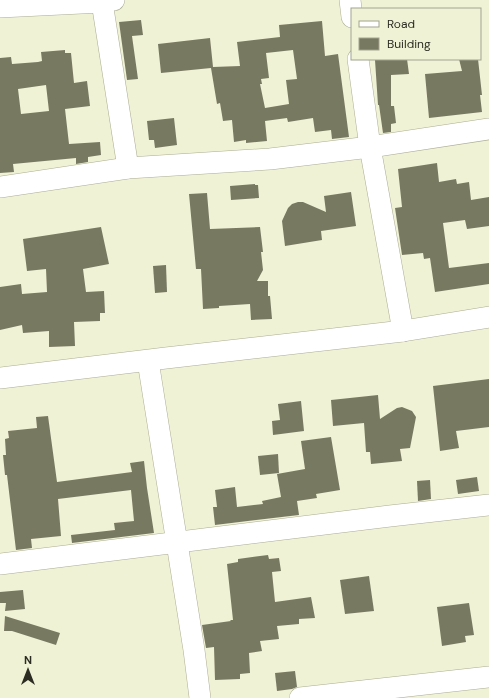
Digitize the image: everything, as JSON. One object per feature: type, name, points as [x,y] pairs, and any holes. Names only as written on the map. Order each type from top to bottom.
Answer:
[{"type":"street","points":[[0,7],[108,1],[128,168]]},
{"type":"street","points":[[358,60],[370,147],[403,330]]},
{"type":"street","points":[[0,187],[128,168],[270,159],[370,147],[489,129]]},
{"type":"street","points":[[0,378],[403,330],[489,317]]},
{"type":"street","points":[[148,360],[194,650],[200,698]]},
{"type":"street","points":[[0,564],[390,516],[489,506]]},
{"type":"street","points":[[300,698],[489,677]]},
{"type":"building","points":[[141,20],[143,35],[132,36],[138,79],[127,80],[119,22]]},
{"type":"building","points":[[322,21],[325,56],[338,54],[349,137],[332,139],[331,130],[315,132],[313,118],[288,122],[287,118],[265,121],[267,141],[246,143],[246,140],[234,142],[232,120],[223,121],[220,103],[217,104],[211,68],[161,73],[158,44],[210,38],[213,67],[240,66],[237,42],[280,37],[279,25]],"holes":[[[293,50],[297,79],[286,80],[289,104],[265,108],[260,84],[262,84],[261,79],[269,78],[266,53]]]},
{"type":"building","points":[[65,50],[65,53],[71,53],[74,83],[87,81],[90,106],[65,109],[69,144],[100,142],[101,155],[88,157],[88,162],[76,164],[76,158],[13,164],[14,172],[0,173],[0,58],[11,57],[12,64],[38,62],[42,61],[41,52]],"holes":[[[46,85],[49,111],[21,114],[18,89]]]},
{"type":"building","points":[[375,60],[407,60],[409,74],[391,75],[391,106],[394,106],[396,123],[391,124],[391,132],[383,133],[378,105]]},
{"type":"building","points":[[459,60],[478,60],[482,95],[480,95],[482,112],[429,118],[425,74],[462,71]]},
{"type":"building","points":[[174,118],[177,145],[155,148],[154,140],[149,140],[147,121]]},
{"type":"building","points":[[437,163],[439,182],[456,179],[457,184],[469,182],[471,200],[489,197],[489,226],[467,229],[465,220],[443,223],[449,268],[489,263],[489,284],[435,292],[430,258],[424,259],[423,253],[402,255],[395,208],[402,207],[398,169]]},
{"type":"building","points":[[258,185],[259,198],[231,200],[230,186]]},
{"type":"building","points":[[351,192],[356,226],[321,231],[322,240],[285,246],[282,221],[288,208],[292,204],[303,202],[326,212],[324,196]]},
{"type":"building","points":[[207,193],[210,229],[260,227],[263,252],[261,252],[263,270],[257,281],[268,281],[268,296],[270,296],[272,319],[251,320],[250,304],[219,306],[219,308],[203,309],[201,269],[196,269],[189,194]]},
{"type":"building","points":[[101,227],[109,264],[83,269],[86,292],[104,291],[105,313],[100,313],[100,321],[74,322],[75,346],[49,347],[49,331],[23,333],[22,325],[0,330],[0,287],[21,284],[22,294],[47,292],[46,269],[27,271],[23,239]]},
{"type":"building","points":[[166,265],[167,292],[155,293],[153,266]]},
{"type":"building","points":[[489,379],[489,427],[456,431],[459,448],[440,451],[433,386]]},
{"type":"building","points":[[378,395],[380,419],[397,408],[402,407],[412,411],[416,417],[410,448],[400,449],[402,461],[371,464],[370,452],[366,452],[364,423],[333,426],[331,400]]},
{"type":"building","points":[[301,401],[304,431],[273,435],[272,421],[280,420],[278,404]]},
{"type":"building","points":[[48,416],[57,482],[132,472],[130,463],[144,461],[154,533],[72,543],[71,535],[115,530],[114,523],[134,521],[131,490],[58,499],[61,536],[31,539],[32,548],[16,550],[7,475],[5,475],[3,455],[6,455],[5,439],[9,438],[8,431],[37,428],[36,417]]},
{"type":"building","points":[[331,437],[340,490],[316,494],[317,498],[297,501],[299,515],[215,525],[213,507],[217,507],[215,490],[235,487],[237,507],[263,504],[262,501],[281,497],[277,474],[305,469],[301,441]]},
{"type":"building","points":[[278,454],[279,473],[260,475],[258,456]]},
{"type":"building","points":[[477,477],[479,491],[458,494],[456,480]]},
{"type":"building","points":[[430,480],[431,499],[418,501],[417,481]]},
{"type":"building","points":[[268,555],[269,559],[279,558],[281,571],[272,572],[275,602],[311,597],[315,618],[299,619],[299,624],[277,626],[279,639],[260,641],[262,651],[249,653],[250,673],[240,674],[240,679],[215,680],[214,647],[206,648],[202,625],[233,620],[227,564],[238,562],[238,559]]},
{"type":"building","points":[[369,576],[374,611],[345,614],[340,580]]},
{"type":"building","points":[[23,590],[25,609],[5,611],[6,603],[0,603],[0,592]]},
{"type":"building","points":[[469,603],[474,635],[465,636],[466,642],[442,646],[437,607]]},
{"type":"building","points":[[5,616],[60,633],[56,645],[12,631],[4,631]]},
{"type":"building","points":[[295,671],[297,687],[277,691],[275,673]]}]
